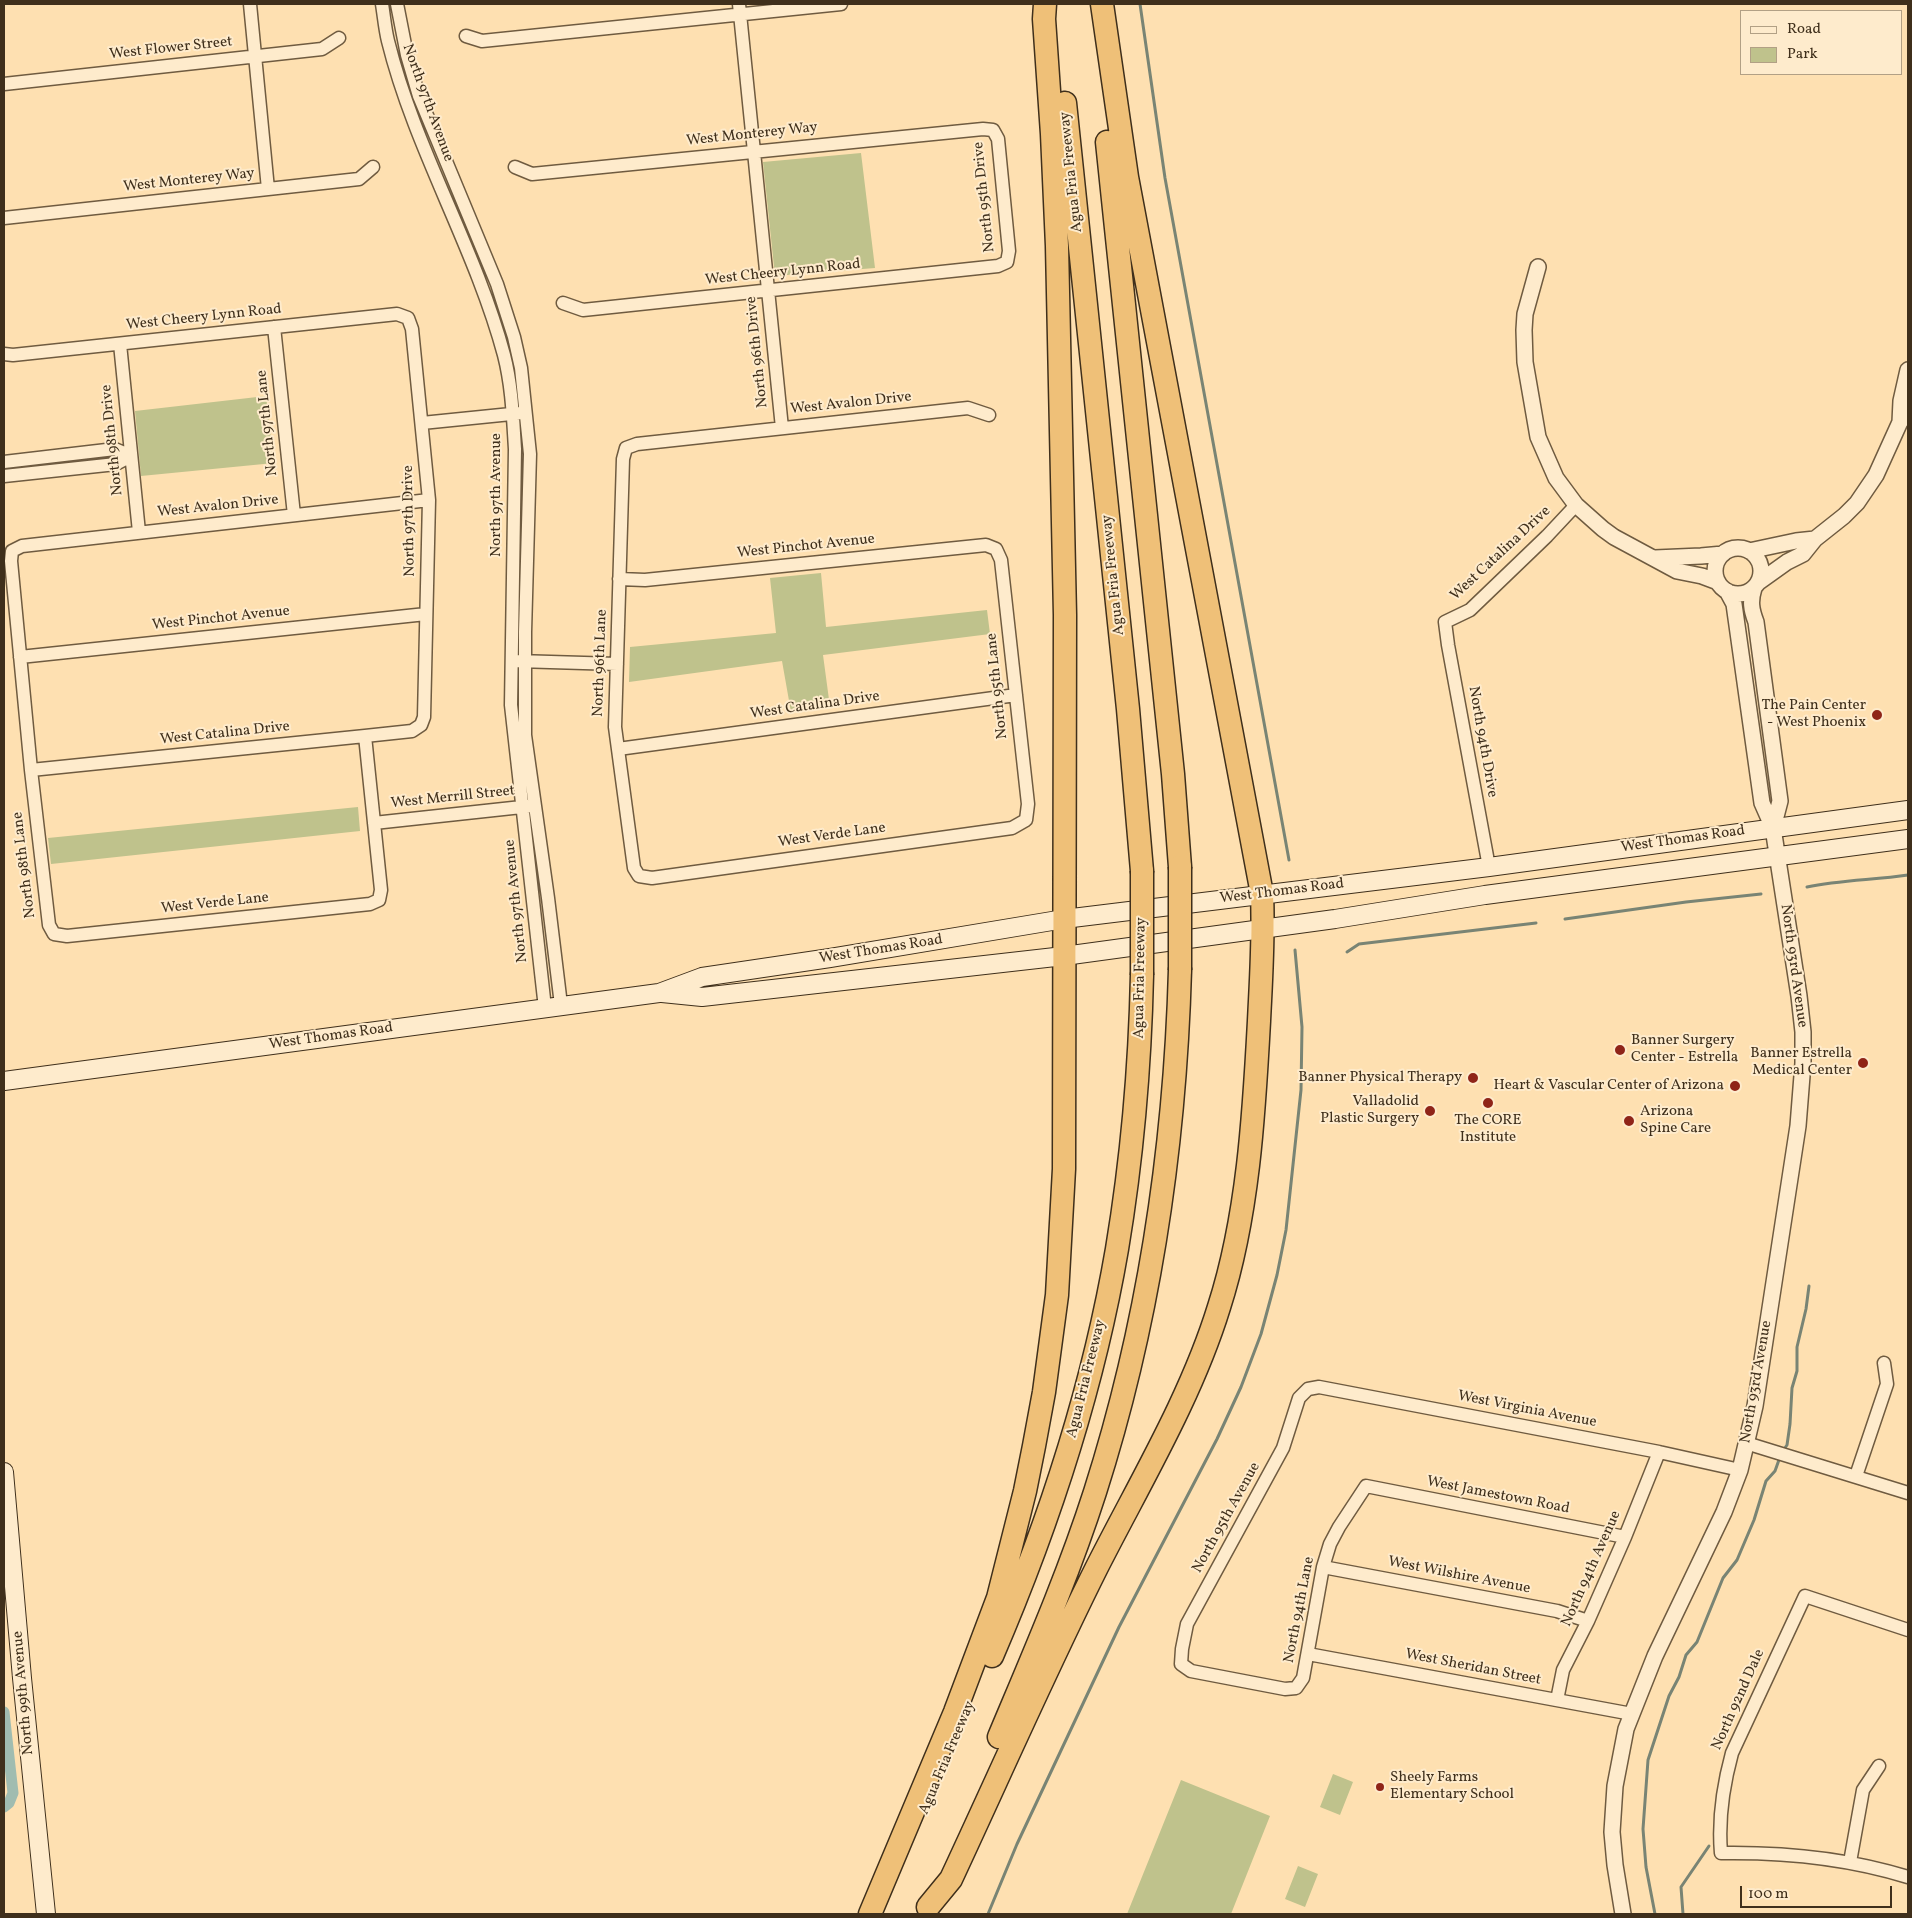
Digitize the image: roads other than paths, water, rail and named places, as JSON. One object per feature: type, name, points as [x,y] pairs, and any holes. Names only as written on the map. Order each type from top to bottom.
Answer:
[{"type":"highway","points":[[870,1914],[922,1793],[983,1641],[1004,1577],[1025,1491],[1045,1383],[1056,1295],[1064,1169],[1064,615],[1057,256],[1052,134],[1044,19],[1045,4]]},
{"type":"highway","name":"Agua Fria Freeway","points":[[882,1914],[1019,1592],[1052,1502],[1076,1424],[1104,1308],[1122,1217],[1135,1102],[1142,975],[1142,871],[1128,700],[1055,4]]},
{"type":"highway","points":[[926,1911],[1062,1583],[1095,1492],[1118,1416],[1151,1270],[1164,1188],[1177,1065],[1180,970],[1180,867],[1173,774],[1092,4]]},
{"type":"highway","points":[[926,1911],[951,1879],[1048,1666],[1198,1364],[1220,1306],[1237,1237],[1257,1064],[1264,928],[1262,894],[1135,222],[1121,140],[1102,4]]},
{"type":"main road","name":"West Thomas Road","points":[[4,1081],[659,993],[702,977],[1064,919],[1489,867],[1908,810]]},
{"type":"main road","name":"West Thomas Road","points":[[659,993],[702,998],[1064,956],[1540,888],[1908,839]]},
{"type":"main road","points":[[1540,888],[1542,872],[1550,858]]},
{"type":"main road","name":"North 99th Avenue","points":[[4,1472],[22,1678],[46,1914]]},
{"type":"street","points":[[250,4],[268,188]]},
{"type":"street","name":"North 97th Avenue","points":[[382,4],[388,40],[404,94],[492,316],[530,454],[524,662],[525,735],[529,806]]},
{"type":"street","name":"North 97th Avenue","points":[[397,4],[407,56],[419,96],[497,284],[514,337],[521,368],[515,510],[511,705],[516,763],[529,806],[548,898],[553,1006]]},
{"type":"street","points":[[466,36],[482,41],[740,9],[841,4]]},
{"type":"street","name":"North 96th Drive","points":[[740,9],[782,428]]},
{"type":"street","name":"West Flower Street","points":[[4,84],[322,49],[339,38]]},
{"type":"street","name":"West Monterey Way","points":[[515,167],[532,174],[754,150],[983,129],[993,130]]},
{"type":"street","name":"North 95th Drive","points":[[993,130],[998,139],[1009,251],[1007,262]]},
{"type":"street","name":"West Monterey Way","points":[[4,218],[359,179],[373,167]]},
{"type":"street","name":"West Cheery Lynn Road","points":[[563,303],[584,310],[998,266],[1007,262]]},
{"type":"street","points":[[1538,267],[1527,301],[1524,330],[1525,362],[1535,425],[1543,452],[1556,478],[1576,505],[1614,537],[1677,570],[1702,576],[1722,587],[1741,594],[1787,562],[1803,554],[1815,540],[1844,516],[1869,487],[1904,417],[1901,401],[1908,370]]},
{"type":"street","name":"West Cheery Lynn Road","points":[[4,354],[13,355],[396,314],[408,318]]},
{"type":"street","name":"North 97th Drive","points":[[408,318],[412,329],[429,500],[424,716],[421,725]]},
{"type":"street","name":"North 97th Lane","points":[[274,327],[294,515]]},
{"type":"street","name":"North 98th Drive","points":[[120,344],[139,532]]},
{"type":"street","name":"West Avalon Drive","points":[[626,448],[637,444],[968,408],[989,415]]},
{"type":"street","points":[[422,423],[520,413]]},
{"type":"street","name":"North 96th Lane","points":[[626,448],[623,459],[615,727],[634,868],[639,876]]},
{"type":"street","points":[[4,462],[116,449],[131,456]]},
{"type":"street","points":[[4,476],[116,464],[131,456]]},
{"type":"street","name":"West Avalon Drive","points":[[12,551],[22,546],[429,500]]},
{"type":"street","name":"West Catalina Drive","points":[[1446,622],[1470,610],[1547,536],[1576,505]]},
{"type":"street","points":[[1655,558],[1723,554],[1736,548],[1749,550],[1796,541],[1815,540]]},
{"type":"street","name":"West Pinchot Avenue","points":[[619,579],[645,580],[986,545],[996,549]]},
{"type":"street","name":"North 95th Lane","points":[[996,549],[1001,560],[1016,695],[1028,804],[1026,820]]},
{"type":"street","points":[[1749,550],[1755,555],[1761,568],[1760,599],[1756,622]]},
{"type":"street","name":"North 98th Lane","points":[[12,551],[11,561],[31,770],[49,925],[54,934]]},
{"type":"street","points":[[1722,587],[1715,575],[1716,567],[1723,554]]},
{"type":"street","name":"North 93rd Avenue","points":[[1761,581],[1751,602],[1756,622],[1780,801],[1773,828]]},
{"type":"street","name":"North 93rd Avenue","points":[[1623,1914],[1614,1865],[1612,1832],[1619,1762],[1626,1729],[1655,1656],[1724,1512],[1740,1470],[1755,1406],[1798,1126],[1803,1063],[1799,996],[1773,828],[1762,803],[1734,604],[1722,587]]},
{"type":"street","name":"West Pinchot Avenue","points":[[20,657],[426,614]]},
{"type":"street","name":"North 94th Drive","points":[[1446,622],[1448,645],[1489,867]]},
{"type":"street","points":[[1741,659],[1750,662],[1760,706],[1772,732]]},
{"type":"street","points":[[511,660],[524,662],[617,664]]},
{"type":"street","name":"West Catalina Drive","points":[[618,749],[1016,695]]},
{"type":"street","name":"West Catalina Drive","points":[[31,770],[365,736],[412,730],[421,725]]},
{"type":"street","points":[[365,736],[374,823]]},
{"type":"street","name":"West Merrill Street","points":[[374,823],[529,806]]},
{"type":"street","name":"West Verde Lane","points":[[639,876],[661,876],[1012,828],[1026,820]]},
{"type":"street","name":"West Verde Lane","points":[[54,934],[66,936],[370,904],[379,900],[381,890],[374,823]]},
{"type":"street","points":[[1856,1476],[1887,1384],[1884,1363]]},
{"type":"street","name":"West Virginia Avenue","points":[[1308,1389],[1320,1386],[1659,1452],[1740,1470]]},
{"type":"street","name":"North 95th Avenue","points":[[1296,1688],[1285,1690],[1191,1671],[1181,1664],[1187,1624],[1283,1448],[1299,1398],[1308,1389]]},
{"type":"street","points":[[1746,1443],[1908,1493]]},
{"type":"street","name":"North 94th Avenue","points":[[1557,1700],[1563,1670],[1588,1621],[1625,1537],[1659,1452]]},
{"type":"street","name":"West Jamestown Road","points":[[1366,1486],[1625,1537]]},
{"type":"street","name":"North 94th Lane","points":[[1296,1688],[1303,1678],[1323,1567],[1330,1544],[1366,1486]]},
{"type":"street","name":"West Wilshire Avenue","points":[[1323,1567],[1557,1611],[1588,1621]]},
{"type":"street","name":"North 92nd Dale","points":[[1850,1862],[1784,1853],[1721,1853],[1719,1824],[1722,1798],[1732,1753],[1805,1596],[1908,1630]]},
{"type":"street","name":"West Sheridan Street","points":[[1308,1654],[1632,1714]]},
{"type":"street","points":[[1879,1766],[1863,1790],[1850,1862],[1908,1877]]},
{"type":"waterway","points":[[1140,4],[1165,178],[1289,860]]},
{"type":"waterway","points":[[1807,887],[1908,875]]},
{"type":"waterway","points":[[1565,919],[1686,902],[1761,894]]},
{"type":"waterway","points":[[1347,952],[1359,944],[1536,923]]},
{"type":"waterway","points":[[988,1914],[1017,1844],[1119,1627],[1217,1439],[1241,1387],[1261,1334],[1277,1275],[1286,1230],[1301,1090],[1302,1027],[1295,950]]},
{"type":"waterway","points":[[1782,1452],[1787,1445],[1792,1388],[1797,1371],[1797,1347],[1809,1286]]},
{"type":"waterway","points":[[1655,1914],[1646,1867],[1643,1829],[1648,1760],[1669,1696],[1679,1677],[1686,1655],[1697,1642],[1723,1578],[1737,1560],[1754,1520],[1766,1481],[1775,1471],[1780,1457]]},
{"type":"waterway","points":[[4,1712],[13,1793],[9,1803],[4,1807]]},
{"type":"waterway","points":[[1683,1914],[1681,1887],[1709,1846]]},
{"type":"place","name":"The Pain Center - West Phoenix","points":[[1877,715]]},
{"type":"place","name":"Banner Surgery Center - Estrella","points":[[1620,1050]]},
{"type":"place","name":"Banner Estrella Medical Center","points":[[1863,1063]]},
{"type":"place","name":"Banner Physical Therapy","points":[[1473,1078]]},
{"type":"place","name":"Heart & Vascular Center of Arizona","points":[[1735,1086]]},
{"type":"place","name":"The CORE Institute","points":[[1488,1103]]},
{"type":"place","name":"Valladolid Plastic Surgery","points":[[1430,1111]]},
{"type":"place","name":"Arizona Spine Care","points":[[1629,1121]]},
{"type":"place","name":"Sheely Farms Elementary School","points":[[1380,1787]]}]
